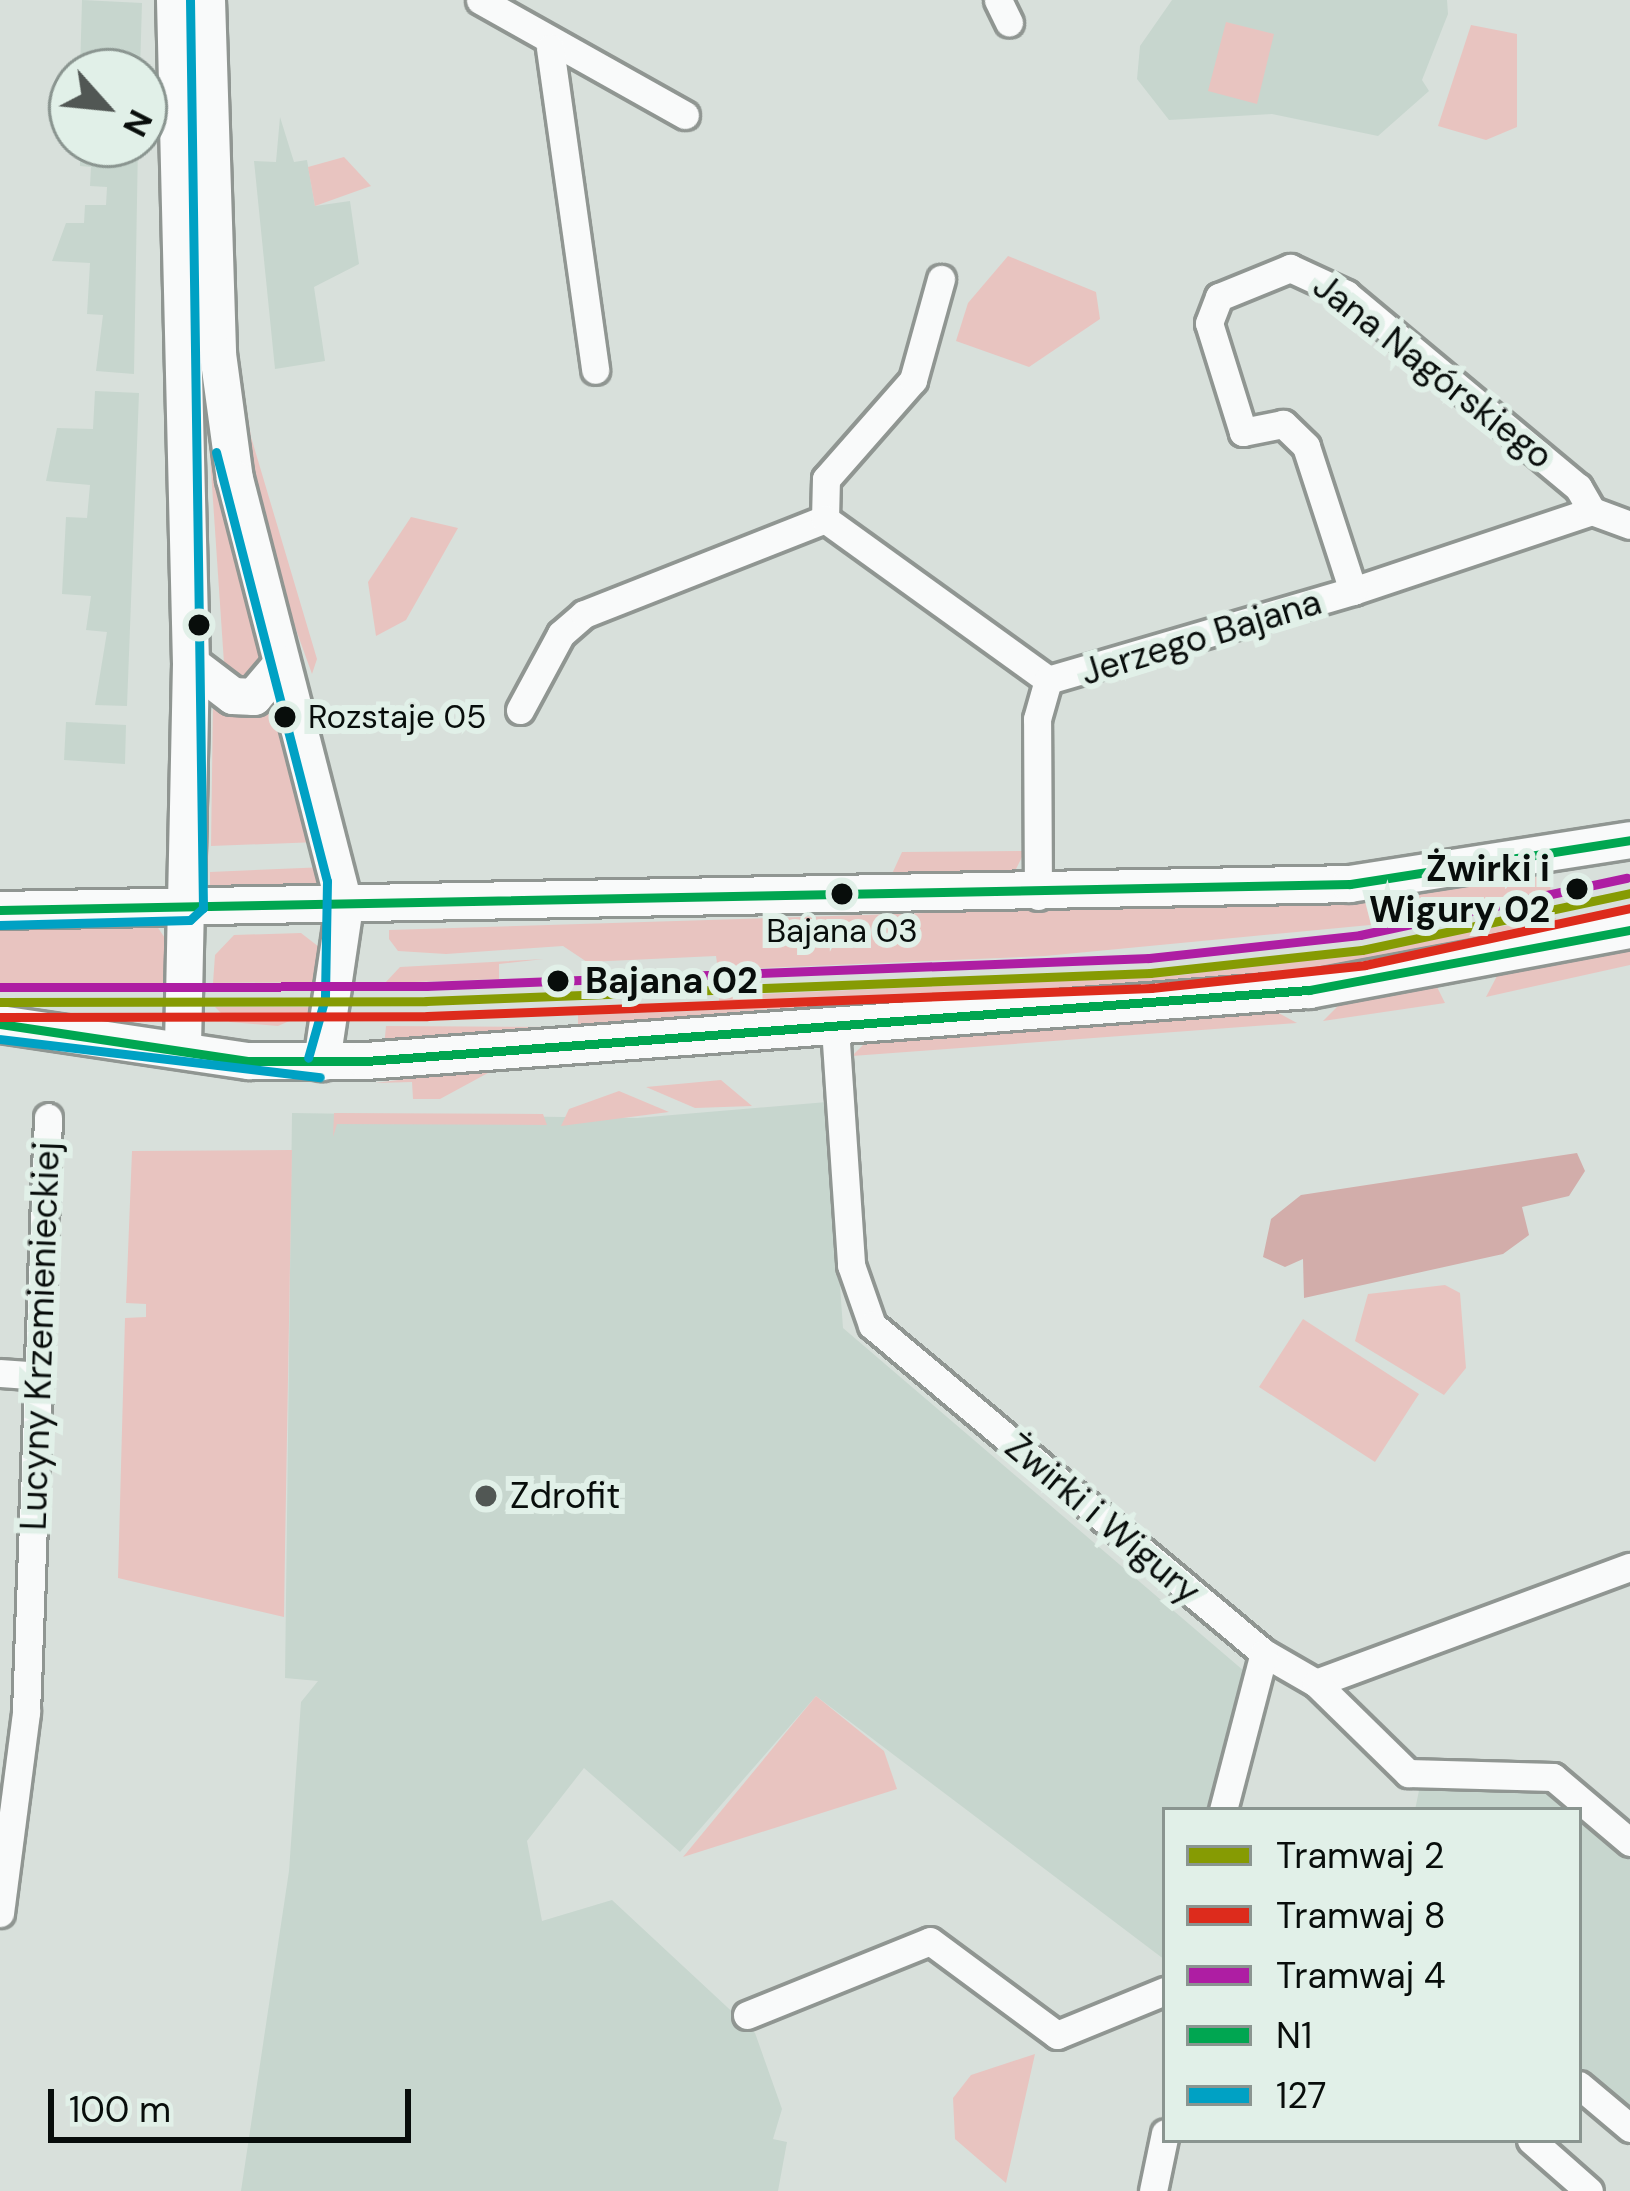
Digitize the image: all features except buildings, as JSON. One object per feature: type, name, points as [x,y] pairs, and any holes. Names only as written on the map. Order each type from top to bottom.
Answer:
[{"type":"main road","points":[[175,0],[191,664],[183,1050]]},
{"type":"main road","points":[[207,0],[218,353],[235,479],[345,906],[322,1062]]},
{"type":"main road","points":[[191,664],[232,696],[254,697],[282,664]]},
{"type":"main road","points":[[0,910],[1038,896],[1350,884],[1630,840]]},
{"type":"main road","points":[[0,1024],[183,1050],[322,1062],[1309,990],[1630,930]]},
{"type":"street","points":[[480,0],[550,48],[685,115]]},
{"type":"street","points":[[550,48],[596,370]]},
{"type":"street","name":"Jana Nagórskiego","points":[[1244,432],[1211,305],[1290,268],[1312,272],[1578,487],[1592,511],[1630,526]]},
{"type":"street","points":[[520,710],[584,614],[825,520],[826,479],[914,380],[941,279]]},
{"type":"street","name":"Jerzego Bajana","points":[[1244,432],[1297,432],[1353,591]]},
{"type":"street","name":"Jerzego Bajana","points":[[1048,680],[1353,591],[1592,511]]},
{"type":"street","name":"Jerzego Bajana","points":[[825,520],[1048,680]]},
{"type":"street","name":"Jerzego Bajana","points":[[1038,896],[1037,718],[1048,680]]},
{"type":"street","name":"Żwirki i Wigury","points":[[835,1028],[851,1265],[879,1334],[1264,1653],[1316,1683],[1367,1737],[1430,1778],[1552,1777],[1630,1842]]},
{"type":"street","name":"Lucyny Krzemienieckiej","points":[[0,1913],[39,1376],[48,1117]]},
{"type":"street","points":[[0,1373],[39,1376]]},
{"type":"street","points":[[1316,1683],[1630,1567]]},
{"type":"street","points":[[1224,1807],[1264,1653]]},
{"type":"street","points":[[748,2015],[930,1942],[1057,2035],[1162,1992]]},
{"type":"street","points":[[1582,2087],[1630,2128]]},
{"type":"street","points":[[1153,2191],[1163,2143]]},
{"type":"street","points":[[1534,2143],[1589,2191]]},
{"type":"shaded area","points":[[82,0],[142,3],[141,48],[81,48]]},
{"type":"shaded area","points":[[1172,0],[1447,0],[1448,14],[1422,80],[1429,91],[1378,136],[1272,114],[1169,120],[1137,79],[1140,46]]},
{"type":"shaded area","points":[[1226,22],[1274,34],[1257,104],[1208,91]]},
{"type":"shaded area","points":[[1471,25],[1517,34],[1517,127],[1486,140],[1438,126]]},
{"type":"shaded area","points":[[280,117],[294,162],[307,160],[315,206],[350,201],[359,264],[314,287],[325,361],[275,369],[254,161],[276,162]]},
{"type":"shaded area","points":[[344,157],[371,186],[315,206],[308,167]]},
{"type":"shaded area","points":[[91,168],[138,168],[134,374],[96,371],[103,315],[87,314],[90,263],[52,261],[66,223],[84,223],[85,205],[106,205],[107,187],[90,186]]},
{"type":"shaded area","points":[[1008,256],[1096,292],[1100,319],[1029,367],[956,341],[968,303]]},
{"type":"shaded area","points":[[234,325],[251,437],[317,659],[312,674],[264,541]]},
{"type":"shaded area","points":[[202,338],[264,655],[263,673],[242,681],[224,663]]},
{"type":"shaded area","points":[[95,391],[139,393],[127,706],[95,705],[107,632],[86,630],[91,596],[62,594],[66,517],[87,518],[90,485],[46,481],[57,428],[93,429]]},
{"type":"shaded area","points":[[411,517],[458,528],[406,620],[376,636],[368,582]]},
{"type":"shaded area","points":[[276,695],[318,842],[211,846],[213,703]]},
{"type":"shaded area","points":[[66,722],[126,725],[125,764],[64,760]]},
{"type":"shaded area","points":[[1025,851],[1014,873],[891,876],[902,852]]},
{"type":"shaded area","points":[[326,867],[328,889],[210,890],[210,872]]},
{"type":"shaded area","points":[[1548,875],[1551,891],[1370,925],[1045,956],[718,970],[716,956],[587,962],[563,946],[446,954],[398,951],[389,939],[389,930],[1369,899]]},
{"type":"shaded area","points":[[1556,918],[1560,931],[1363,968],[384,1047],[386,1026],[578,1027],[578,1015],[719,1010],[719,996],[1184,975]]},
{"type":"shaded area","points":[[154,922],[167,941],[166,984],[0,985],[0,927]]},
{"type":"shaded area","points":[[301,933],[323,950],[327,982],[213,983],[215,955],[234,935]]},
{"type":"shaded area","points":[[1630,944],[1630,965],[1486,997],[1498,974]]},
{"type":"shaded area","points":[[544,959],[499,964],[499,979],[385,983],[400,967]]},
{"type":"shaded area","points":[[1437,987],[1445,1003],[1323,1021],[1343,1001]]},
{"type":"shaded area","points":[[215,1007],[321,1007],[278,1026],[230,1022]]},
{"type":"shaded area","points":[[1273,1010],[1297,1023],[852,1056],[867,1041]]},
{"type":"shaded area","points":[[499,1067],[440,1099],[413,1099],[412,1082],[375,1083]]},
{"type":"shaded area","points":[[721,1080],[752,1106],[695,1108],[646,1087]]},
{"type":"shaded area","points":[[619,1091],[669,1112],[561,1126],[569,1109]]},
{"type":"shaded area","points":[[827,1102],[843,1328],[1244,1671],[1216,1807],[1162,1807],[1162,1958],[816,1696],[680,1852],[584,1768],[527,1841],[542,1921],[612,1900],[755,2033],[782,2109],[773,2139],[787,2142],[778,2191],[241,2191],[289,1871],[301,1702],[318,1681],[285,1678],[292,1113],[637,1118]]},
{"type":"shaded area","points":[[334,1113],[543,1114],[547,1125],[337,1124],[333,1137]]},
{"type":"shaded area","points":[[292,1150],[284,1617],[118,1578],[125,1318],[146,1317],[146,1304],[126,1303],[132,1151]]},
{"type":"shaded area","points":[[1577,1153],[1585,1171],[1569,1196],[1522,1207],[1529,1235],[1503,1254],[1304,1298],[1303,1259],[1285,1267],[1263,1257],[1271,1219],[1301,1195]]},
{"type":"shaded area","points":[[1445,1285],[1460,1293],[1466,1368],[1444,1395],[1355,1341],[1368,1294]]},
{"type":"shaded area","points":[[1303,1319],[1419,1394],[1375,1462],[1259,1387]]},
{"type":"shaded area","points":[[816,1696],[884,1751],[897,1789],[683,1857]]},
{"type":"shaded area","points":[[1543,1762],[1630,1842],[1630,2136],[1582,2095],[1582,1807],[1416,1807],[1423,1771]]},
{"type":"shaded area","points":[[1035,2054],[1006,2183],[955,2139],[953,2098],[971,2075]]},
{"type":"tram line","name":"4","points":[[0,987],[426,986],[1149,958],[1360,935],[1627,878]]},
{"type":"tram line","name":"2","points":[[0,1002],[426,1001],[1150,973],[1362,950],[1630,893]]},
{"type":"tram line","name":"8","points":[[0,1017],[427,1016],[1151,988],[1365,965],[1630,908]]},
{"type":"transit line","name":"127","points":[[0,925],[190,920],[203,908],[190,0]]},
{"type":"transit line","name":"127","points":[[216,452],[327,881],[325,998],[308,1058]]},
{"type":"transit line","name":"N1","points":[[0,910],[1350,884],[1630,840]]},
{"type":"transit line","name":"N1","points":[[0,1024],[249,1061],[366,1061],[1309,990],[1630,930]]},
{"type":"transit line","name":"127","points":[[0,1039],[320,1077]]},
{"type":"place","name":"Rozstaje 05","points":[[285,717]]},
{"type":"place","name":"Żwirki i Wigury 02","points":[[1577,889]]},
{"type":"place","name":"Bajana 03","points":[[842,894]]},
{"type":"place","name":"Bajana 02","points":[[558,981]]},
{"type":"place","name":"Zdrofit","points":[[486,1496]]}]
